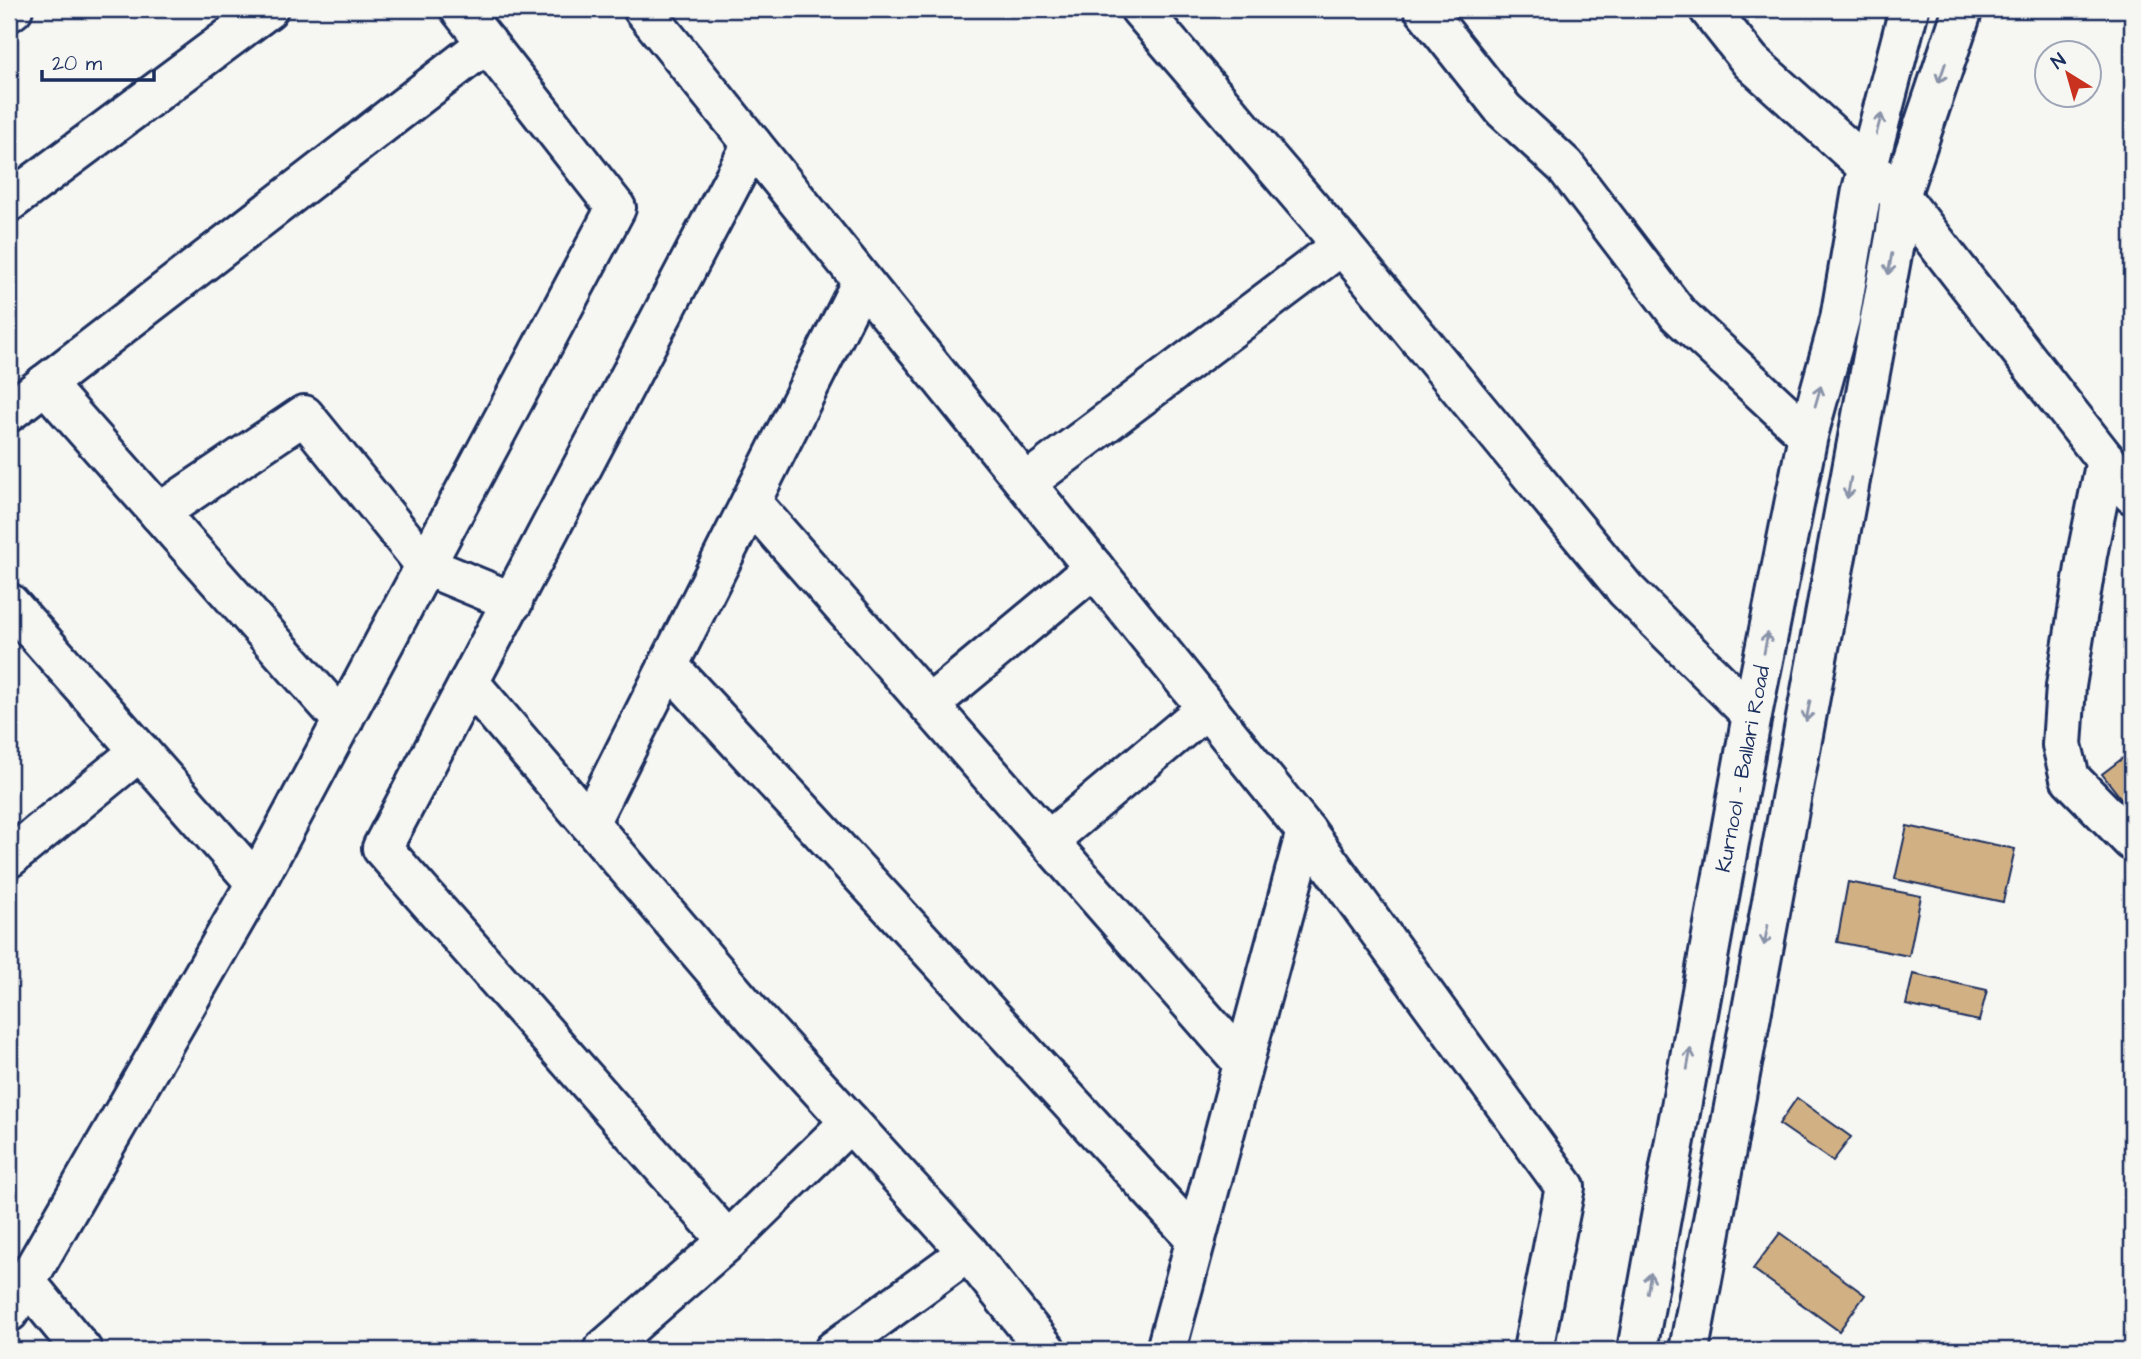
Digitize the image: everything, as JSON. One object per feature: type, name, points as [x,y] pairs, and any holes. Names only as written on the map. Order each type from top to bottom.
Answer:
[{"type":"street","points":[[9,202],[268,9]]},
{"type":"street","points":[[74,1341],[17,1297],[256,883],[616,208],[460,9]]},
{"type":"street","points":[[643,9],[1306,831],[1565,1187],[1533,1350]]},
{"type":"street","points":[[1140,9],[1342,245],[1626,590],[1752,715]]},
{"type":"street","points":[[1424,9],[1504,110],[1566,166],[1678,314],[1808,435]]},
{"type":"street","points":[[1709,9],[1751,62],[1864,179],[1900,196],[2132,494]]},
{"type":"street","name":"Kurnool - Ballari Road","points":[[1637,1350],[1752,715],[1808,435],[1840,319],[1864,179],[1909,9]]},
{"type":"street","points":[[1689,1350],[1896,232],[1900,196],[1963,9]]},
{"type":"street","points":[[9,412],[487,43]]},
{"type":"street","points":[[728,1241],[382,848],[752,144]]},
{"type":"street","points":[[1026,483],[1342,245]]},
{"type":"street","points":[[589,823],[862,281]]},
{"type":"street","points":[[45,384],[343,721]]},
{"type":"street","points":[[159,513],[304,415],[426,566],[513,601]]},
{"type":"street","points":[[2106,460],[2087,555],[2066,686],[2062,745],[2070,778],[2132,841]]},
{"type":"street","points":[[751,502],[1243,1063]]},
{"type":"street","points":[[929,705],[1094,568]]},
{"type":"street","points":[[9,603],[256,883]]},
{"type":"street","points":[[668,665],[1196,1239]]},
{"type":"street","points":[[469,682],[757,1020],[968,1252],[1046,1350]]},
{"type":"street","points":[[1048,841],[1207,708]]},
{"type":"street","points":[[9,858],[140,751]]},
{"type":"street","points":[[1166,1350],[1306,831]]},
{"type":"street","points":[[603,1350],[728,1241],[850,1122]]},
{"type":"street","points":[[834,1350],[968,1252]]},
{"type":"street","points":[[9,1331],[74,1341]]},
{"type":"building","points":[[2132,751],[2132,796],[2124,802],[2102,774]]},
{"type":"building","points":[[1907,826],[2015,849],[2003,902],[1895,879]]},
{"type":"building","points":[[1848,882],[1921,896],[1909,956],[1837,942]]},
{"type":"building","points":[[1913,974],[1987,990],[1979,1021],[1906,1005]]},
{"type":"building","points":[[1797,1098],[1851,1137],[1833,1161],[1779,1124]]},
{"type":"building","points":[[1780,1233],[1865,1295],[1839,1331],[1753,1269]]}]
